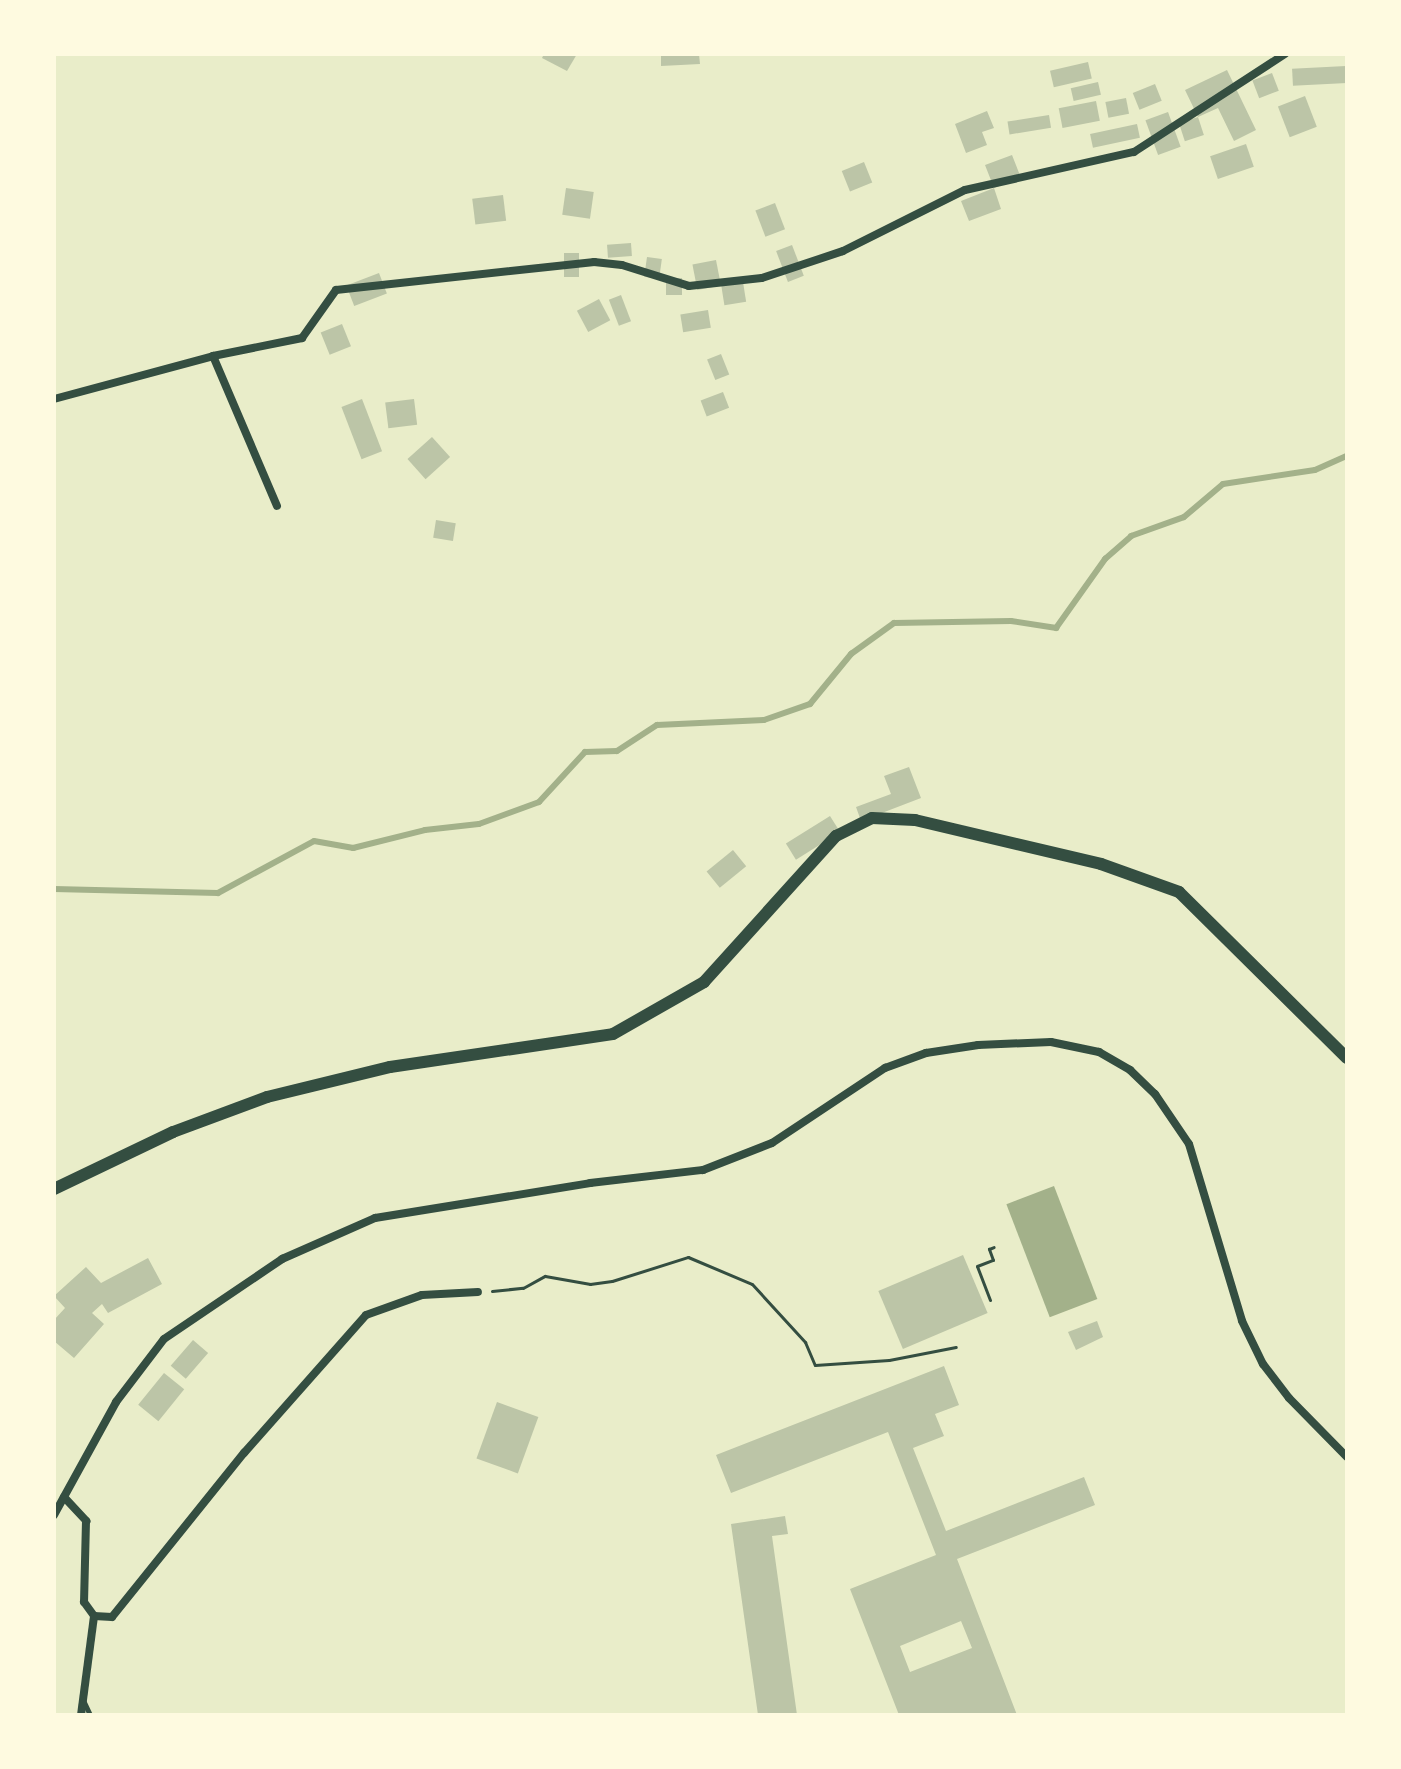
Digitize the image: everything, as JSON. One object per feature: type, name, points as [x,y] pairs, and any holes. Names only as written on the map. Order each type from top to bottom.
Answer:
[{"type":"street","points":[[54,399],[213,356],[302,338],[336,290],[594,262],[622,265],[689,286],[762,278],[843,251],[965,190],[1134,152],[1285,54]]},
{"type":"street","points":[[213,356],[277,506]]},
{"type":"street","points":[[54,1189],[173,1132],[267,1097],[390,1067],[613,1034],[704,982],[836,836],[872,818],[915,820],[1101,864],[1179,892],[1347,1058]]},
{"type":"street","points":[[54,1515],[116,1402],[164,1339],[195,1314],[325,1237],[375,1218],[590,1183],[703,1170],[772,1143],[885,1068],[926,1053],[1051,1042],[1099,1052],[1130,1070],[1155,1094],[1189,1144],[1242,1321],[1263,1364],[1289,1398],[1347,1457]]},
{"type":"street","points":[[94,1616],[102,1619],[120,1612],[244,1453],[366,1315],[422,1295],[478,1292]]},
{"type":"street","points":[[64,1497],[86,1521],[82,1588],[94,1616],[81,1715]]},
{"type":"lane","points":[[83,1699],[90,1715]]},
{"type":"path","points":[[990,1300],[977,1266],[993,1260],[989,1249],[994,1247]]},
{"type":"path","points":[[478,1292],[523,1288],[545,1276],[590,1284],[612,1281],[688,1257],[752,1284],[805,1342],[815,1365],[889,1360],[956,1347]]},
{"type":"shaded area","points":[[1054,1186],[1097,1299],[1050,1317],[1006,1204]]},
{"type":"building","points":[[544,54],[577,54],[567,71],[542,58]]},
{"type":"building","points":[[661,54],[699,54],[700,64],[661,66]]},
{"type":"building","points":[[1088,62],[1092,79],[1054,87],[1050,71]]},
{"type":"building","points":[[1346,66],[1347,83],[1293,86],[1292,69]]},
{"type":"building","points":[[1227,70],[1256,130],[1234,141],[1218,108],[1198,117],[1185,90]]},
{"type":"building","points":[[1272,73],[1279,91],[1259,98],[1252,81]]},
{"type":"building","points":[[1098,82],[1101,95],[1074,101],[1071,88]]},
{"type":"building","points":[[1155,84],[1162,101],[1139,110],[1133,93]]},
{"type":"building","points":[[1305,96],[1317,127],[1290,137],[1278,106]]},
{"type":"building","points":[[1126,98],[1129,114],[1108,118],[1105,102]]},
{"type":"building","points":[[1096,101],[1100,121],[1063,128],[1059,108]]},
{"type":"building","points":[[987,111],[994,128],[982,132],[987,145],[966,153],[955,124]]},
{"type":"building","points":[[1168,112],[1181,147],[1158,155],[1145,120]]},
{"type":"building","points":[[1049,115],[1051,128],[1010,134],[1008,122]]},
{"type":"building","points":[[1198,117],[1204,135],[1185,141],[1179,123]]},
{"type":"building","points":[[1137,124],[1140,138],[1093,148],[1090,134]]},
{"type":"building","points":[[1246,144],[1254,167],[1218,179],[1210,156]]},
{"type":"building","points":[[1012,155],[1021,178],[994,188],[985,165]]},
{"type":"building","points":[[864,162],[872,182],[850,191],[842,171]]},
{"type":"building","points":[[566,188],[594,192],[590,219],[562,215]]},
{"type":"building","points":[[994,188],[1001,209],[969,221],[961,201]]},
{"type":"building","points":[[503,195],[506,221],[475,225],[472,199]]},
{"type":"building","points":[[775,203],[785,229],[765,237],[755,211]]},
{"type":"building","points":[[631,243],[632,256],[608,258],[607,245]]},
{"type":"building","points":[[792,245],[804,276],[788,282],[776,251]]},
{"type":"building","points":[[564,253],[579,253],[579,277],[564,277]]},
{"type":"building","points":[[647,257],[662,259],[659,279],[644,277]]},
{"type":"building","points":[[716,260],[721,286],[697,290],[692,265]]},
{"type":"building","points":[[379,273],[387,294],[354,306],[346,286]]},
{"type":"building","points":[[666,278],[682,278],[682,295],[666,295]]},
{"type":"building","points":[[743,282],[746,302],[724,305],[721,285]]},
{"type":"building","points":[[621,295],[631,321],[619,326],[609,300]]},
{"type":"building","points":[[599,299],[610,320],[588,332],[577,311]]},
{"type":"building","points":[[708,310],[711,328],[683,332],[680,314]]},
{"type":"building","points":[[342,324],[351,346],[330,355],[321,333]]},
{"type":"building","points":[[721,354],[729,374],[715,380],[707,360]]},
{"type":"building","points":[[723,392],[729,408],[707,416],[701,401]]},
{"type":"building","points":[[362,399],[382,451],[362,459],[341,407]]},
{"type":"building","points":[[414,399],[417,425],[388,428],[385,403]]},
{"type":"building","points":[[432,437],[450,457],[426,479],[407,459]]},
{"type":"building","points":[[436,520],[456,523],[453,541],[433,538]]},
{"type":"building","points":[[909,767],[921,798],[861,821],[856,807],[891,794],[884,776]]},
{"type":"building","points":[[830,816],[840,832],[796,860],[786,844]]},
{"type":"building","points":[[733,850],[746,866],[720,888],[707,871]]},
{"type":"building","points":[[963,1255],[988,1313],[903,1349],[878,1291]]},
{"type":"building","points":[[148,1258],[162,1284],[108,1313],[102,1304],[92,1313],[104,1324],[74,1358],[54,1341],[54,1320],[65,1308],[54,1296],[86,1267],[101,1283]]},
{"type":"building","points":[[1097,1321],[1103,1337],[1076,1350],[1068,1332]]},
{"type":"building","points":[[193,1340],[208,1353],[186,1379],[171,1366]]},
{"type":"building","points":[[944,1366],[959,1405],[935,1414],[944,1436],[913,1448],[946,1531],[1084,1477],[1095,1505],[957,1559],[1017,1715],[899,1715],[850,1589],[936,1555],[888,1432],[731,1493],[716,1455]],"holes":[[[961,1621],[972,1648],[910,1672],[900,1646]]]},
{"type":"building","points":[[164,1373],[184,1389],[158,1421],[138,1405]]},
{"type":"building","points":[[497,1402],[538,1417],[518,1473],[476,1458]]},
{"type":"building","points":[[785,1516],[788,1534],[772,1536],[797,1715],[758,1715],[731,1524]]},
{"type":"waterway","points":[[54,889],[218,893],[314,841],[353,848],[425,830],[479,824],[539,802],[585,752],[617,751],[657,725],[764,720],[810,704],[851,654],[894,623],[1011,621],[1056,628],[1105,559],[1131,536],[1184,517],[1223,484],[1315,470],[1347,456]]}]
